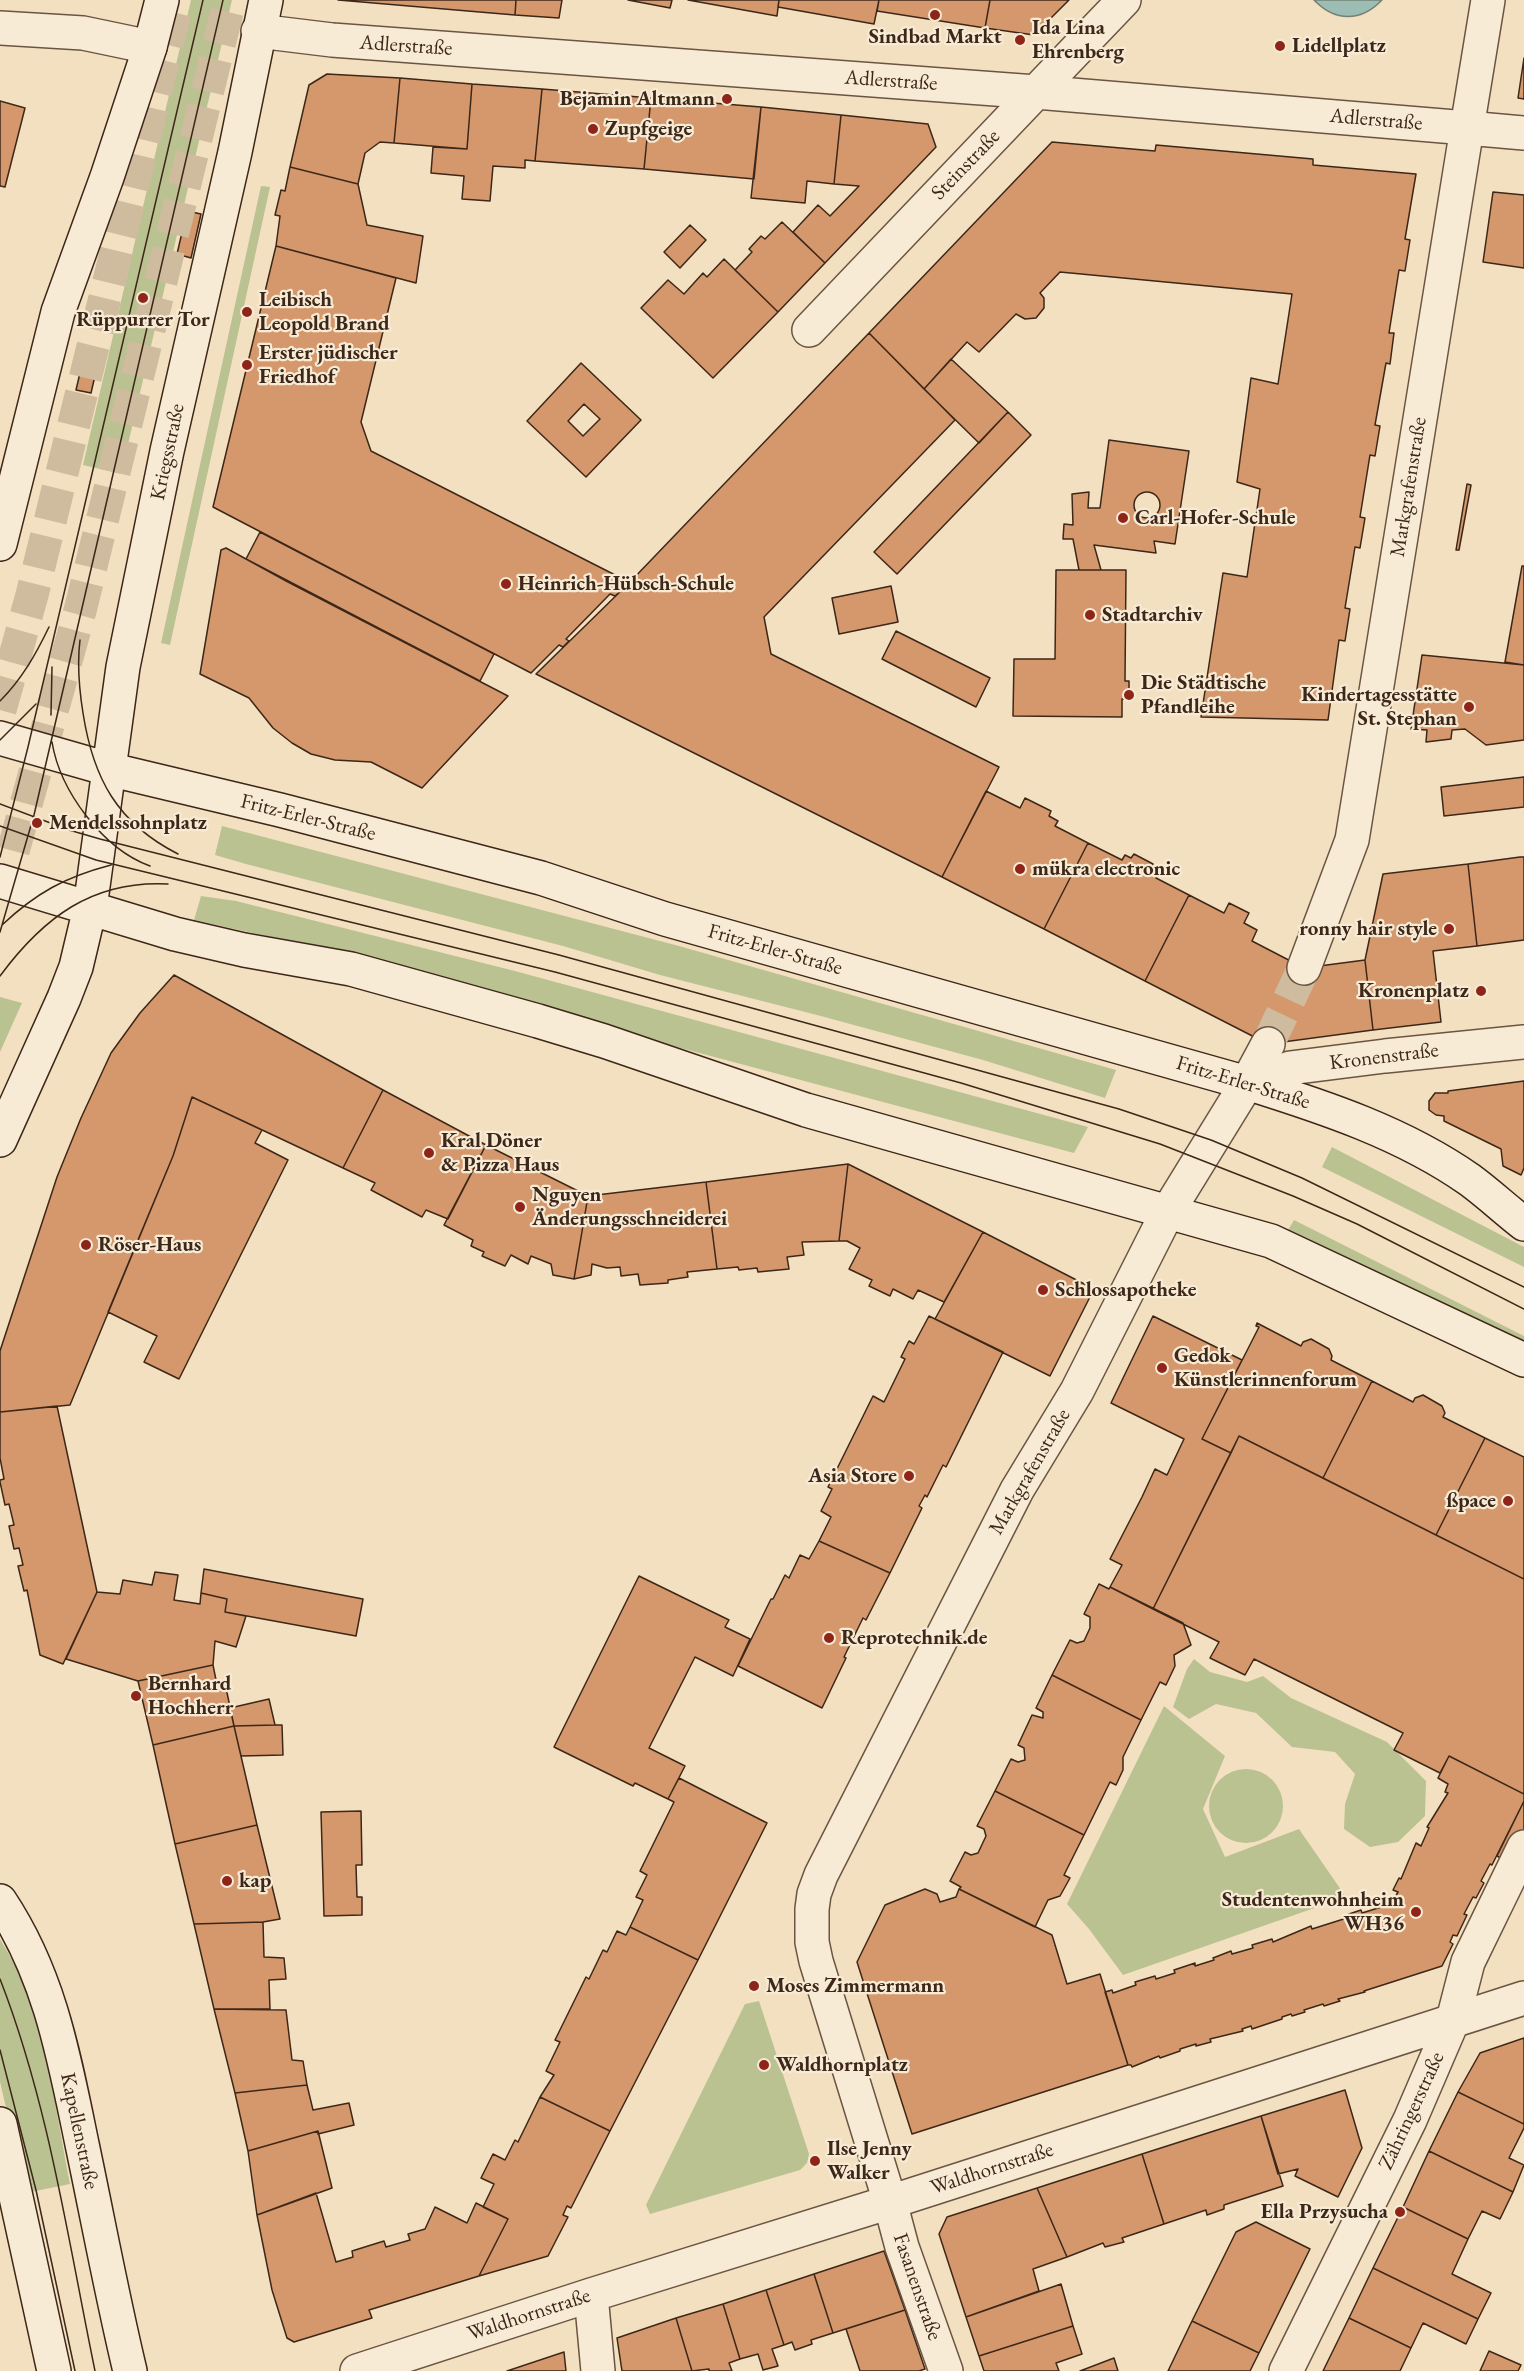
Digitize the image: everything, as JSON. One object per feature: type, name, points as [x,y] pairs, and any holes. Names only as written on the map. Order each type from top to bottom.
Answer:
[{"type":"street","points":[[0,544],[58,312],[107,177],[150,47],[162,0]]},
{"type":"street","name":"Steinstraße","points":[[809,330],[1124,0]]},
{"type":"street","name":"Markgrafenstraße","points":[[1304,968],[1352,840],[1488,0]]},
{"type":"street","name":"Adlerstraße","points":[[262,15],[332,40],[1036,92],[1524,133]]},
{"type":"street","name":"Kriegsstraße","points":[[0,1140],[64,998],[76,967],[90,908],[108,769],[130,634],[167,451],[235,152],[262,15]]},
{"type":"street","points":[[0,28],[83,33],[150,47]]},
{"type":"street","name":"Fritz-Erler-Straße","points":[[0,738],[108,769],[291,813],[541,878],[665,919],[1247,1083],[1334,1111],[1432,1157],[1470,1180],[1524,1224]]},
{"type":"street","points":[[0,881],[187,937],[244,950],[351,969],[538,1021],[604,1041],[806,1110],[1271,1241],[1524,1360]]},
{"type":"street","name":"Kronenstraße","points":[[1247,1083],[1290,1068],[1524,1042]]},
{"type":"street","name":"Markgrafenstraße","points":[[890,2202],[816,1961],[812,1942],[814,1894],[821,1875],[1017,1490],[1077,1391],[1167,1213],[1247,1083],[1268,1044]]},
{"type":"street","name":"Zähringerstraße","points":[[1286,2371],[1410,2120],[1453,2020],[1468,1962],[1524,1847]]},
{"type":"street","name":"Kapellenstraße","points":[[0,1901],[36,1964],[57,2029],[130,2371]]},
{"type":"street","name":"Waldhornstraße","points":[[357,2371],[1524,1998]]},
{"type":"street","points":[[0,2124],[54,2371]]},
{"type":"street","name":"Fasanenstraße","points":[[890,2202],[902,2247],[946,2371]]},
{"type":"street","points":[[591,2295],[598,2371]]},
{"type":"green space","points":[[191,0],[232,0],[121,474],[83,465]]},
{"type":"green space","points":[[261,186],[270,187],[170,645],[161,643]]},
{"type":"green space","points":[[222,826],[679,946],[1116,1070],[1105,1098],[983,1060],[660,975],[563,946],[246,864],[215,855]]},
{"type":"green space","points":[[201,896],[236,901],[515,971],[1088,1127],[1074,1153],[632,1035],[339,952],[194,920]]},
{"type":"green space","points":[[0,997],[22,1003],[0,1052]]},
{"type":"green space","points":[[1332,1147],[1524,1247],[1524,1267],[1322,1167]]},
{"type":"green space","points":[[1294,1220],[1524,1336],[1524,1346],[1288,1230]]},
{"type":"green space","points":[[1194,1659],[1210,1672],[1247,1682],[1263,1676],[1291,1698],[1387,1742],[1426,1781],[1425,1816],[1398,1842],[1370,1847],[1344,1829],[1345,1804],[1355,1774],[1335,1752],[1292,1747],[1256,1713],[1216,1704],[1189,1719],[1173,1707],[1187,1669]]},
{"type":"green space","points":[[1164,1706],[1225,1756],[1203,1809],[1225,1857],[1299,1829],[1346,1897],[1123,1975],[1067,1904]]},
{"type":"green space","points":[[1246,1769],[1267,1775],[1277,1785],[1283,1806],[1277,1827],[1267,1837],[1246,1843],[1225,1837],[1215,1827],[1209,1806],[1215,1785],[1225,1775]]},
{"type":"green space","points":[[0,1939],[28,1996],[38,2027],[53,2089],[70,2184],[26,2193],[0,2082]]},
{"type":"green space","points":[[759,2001],[809,2154],[807,2163],[800,2170],[650,2214],[646,2205],[745,2004]]},
{"type":"water","points":[[1314,0],[1382,0],[1365,12],[1348,16],[1331,12]]},
{"type":"building","points":[[338,0],[516,0],[515,15]]},
{"type":"building","points":[[516,0],[562,0],[559,18],[515,15]]},
{"type":"building","points":[[628,0],[672,0],[670,8]]},
{"type":"building","points":[[688,0],[779,0],[777,16]]},
{"type":"building","points":[[779,0],[879,0],[874,24],[778,7]]},
{"type":"building","points":[[879,0],[990,0],[985,28],[877,11]]},
{"type":"building","points":[[990,0],[1069,0],[1034,35],[985,28]]},
{"type":"building","points":[[1524,58],[1524,99],[1518,98]]},
{"type":"building","points":[[327,74],[400,78],[394,143],[380,142],[365,153],[358,184],[290,167],[309,85]]},
{"type":"building","points":[[400,78],[472,84],[467,149],[394,143]]},
{"type":"building","points":[[472,84],[542,89],[535,161],[525,160],[525,168],[493,166],[490,201],[462,199],[464,176],[431,173],[433,147],[467,149]]},
{"type":"building","name":"Zupfgeige","points":[[542,89],[651,98],[644,169],[535,161]]},
{"type":"building","points":[[651,98],[761,107],[754,179],[644,169]]},
{"type":"building","points":[[0,101],[25,108],[5,187],[0,186]]},
{"type":"building","points":[[761,107],[841,115],[834,184],[807,181],[805,203],[751,198]]},
{"type":"building","points":[[841,115],[928,124],[936,147],[825,263],[793,232],[818,205],[830,216],[859,186],[834,184]]},
{"type":"building","points":[[1052,142],[1155,151],[1156,145],[1313,159],[1313,165],[1416,174],[1405,239],[1410,240],[1405,271],[1399,270],[1389,333],[1394,333],[1390,364],[1386,363],[1375,425],[1380,426],[1375,456],[1370,455],[1360,517],[1365,518],[1360,548],[1355,547],[1345,608],[1350,609],[1345,641],[1339,640],[1328,720],[1201,717],[1223,573],[1247,577],[1260,489],[1237,482],[1251,378],[1278,384],[1292,294],[1060,272],[1040,293],[1044,298],[1044,308],[1036,318],[1025,319],[1016,314],[979,352],[967,342],[924,389],[869,333]]},
{"type":"building","points":[[290,167],[358,184],[367,225],[423,236],[416,283],[276,246],[280,216],[275,215],[281,190],[285,191]]},
{"type":"building","points":[[1493,192],[1524,195],[1524,268],[1483,262]]},
{"type":"building","points":[[187,211],[201,214],[191,258],[177,254]]},
{"type":"building","points":[[782,222],[825,263],[778,312],[735,270],[752,252],[749,249],[761,236],[765,239]]},
{"type":"building","points":[[690,225],[706,240],[680,268],[664,252]]},
{"type":"building","points":[[276,246],[396,278],[361,422],[371,451],[625,580],[617,587],[622,590],[615,596],[610,594],[566,639],[569,641],[563,647],[559,645],[531,673],[213,507]]},
{"type":"building","points":[[724,259],[778,312],[713,378],[641,308],[668,280],[684,294],[703,273],[707,277]]},
{"type":"building","points":[[869,333],[955,420],[764,617],[771,654],[999,767],[942,877],[536,674],[630,582]]},
{"type":"building","points":[[86,347],[101,350],[91,393],[76,390]]},
{"type":"building","points":[[951,359],[1008,412],[979,443],[924,389]]},
{"type":"building","points":[[581,363],[641,420],[586,477],[527,421]],"holes":[[[584,404],[600,419],[583,436],[568,421]]]},
{"type":"building","points":[[1008,412],[1031,435],[897,574],[874,552]]},
{"type":"building","points":[[1109,440],[1189,451],[1175,544],[1154,541],[1156,553],[1094,545],[1101,570],[1079,570],[1073,539],[1063,539],[1064,524],[1073,525],[1072,494],[1089,492],[1088,508],[1100,508]]},
{"type":"building","points":[[1467,484],[1471,485],[1459,550],[1456,550]]},
{"type":"building","points":[[1147,492],[1156,496],[1160,505],[1156,514],[1147,518],[1138,514],[1134,505],[1138,496]]},
{"type":"building","points":[[260,532],[494,654],[480,681],[246,559]]},
{"type":"building","points":[[226,548],[508,696],[422,788],[371,762],[335,760],[311,754],[273,728],[249,698],[200,674],[221,550]]},
{"type":"building","points":[[1522,566],[1524,566],[1524,665],[1505,662]]},
{"type":"building","name":"Stadtarchiv","points":[[1056,570],[1126,570],[1125,681],[1129,681],[1129,699],[1122,699],[1122,717],[1013,716],[1014,659],[1055,659]]},
{"type":"building","points":[[891,586],[898,622],[839,634],[832,598]]},
{"type":"building","points":[[896,631],[990,678],[976,707],[882,659]]},
{"type":"building","name":"Kindertagesstätte St. Stephan","points":[[1422,655],[1524,665],[1524,740],[1486,745],[1465,729],[1452,730],[1451,739],[1426,742],[1427,730],[1411,729]]},
{"type":"building","points":[[1524,777],[1524,807],[1444,816],[1441,787]]},
{"type":"building","points":[[986,791],[1020,808],[1025,798],[1051,811],[1049,816],[1058,821],[1055,826],[1088,843],[1044,929],[942,877]]},
{"type":"building","points":[[1088,843],[1122,860],[1125,855],[1131,858],[1134,854],[1153,864],[1151,868],[1159,873],[1156,878],[1189,895],[1145,981],[1044,929]]},
{"type":"building","points":[[1524,857],[1524,940],[1477,946],[1468,864]]},
{"type":"building","points":[[1468,864],[1477,946],[1433,951],[1441,1022],[1373,1030],[1365,960],[1383,874]]},
{"type":"building","points":[[1189,895],[1224,913],[1229,903],[1249,913],[1244,923],[1257,930],[1252,941],[1304,968],[1365,960],[1373,1030],[1268,1044],[1145,981]]},
{"type":"building","name":"Röser-Haus","points":[[174,975],[383,1090],[343,1168],[192,1097],[173,1156],[70,1405],[0,1412],[0,1351],[57,1177],[111,1053],[140,1013]]},
{"type":"building","points":[[1524,1081],[1524,1168],[1521,1175],[1503,1166],[1501,1149],[1444,1121],[1444,1116],[1436,1115],[1429,1110],[1429,1101],[1435,1093]]},
{"type":"building","points":[[383,1090],[486,1145],[448,1219],[426,1210],[422,1217],[371,1190],[375,1183],[343,1168]]},
{"type":"building","points":[[192,1097],[262,1130],[255,1143],[288,1160],[179,1379],[144,1362],[157,1336],[108,1312],[173,1156]]},
{"type":"building","name":"Nguyen Änderungsschneiderei","points":[[486,1145],[588,1196],[574,1279],[553,1275],[551,1264],[531,1256],[528,1264],[511,1255],[505,1266],[482,1256],[484,1252],[471,1246],[473,1240],[444,1225]]},
{"type":"building","points":[[848,1164],[983,1232],[944,1302],[918,1290],[913,1299],[893,1289],[890,1296],[869,1286],[872,1280],[849,1269],[860,1248],[847,1241],[839,1241]]},
{"type":"building","points":[[848,1164],[839,1241],[802,1242],[804,1255],[787,1257],[789,1269],[758,1272],[757,1268],[717,1269],[706,1182]]},
{"type":"building","points":[[706,1182],[717,1269],[687,1272],[688,1277],[668,1280],[668,1283],[640,1285],[638,1274],[621,1276],[620,1267],[607,1268],[592,1264],[591,1275],[574,1279],[588,1196]]},
{"type":"building","points":[[983,1232],[1094,1289],[1050,1376],[935,1319]]},
{"type":"building","points":[[929,1316],[1003,1352],[946,1467],[943,1465],[927,1497],[925,1495],[919,1506],[922,1508],[890,1573],[819,1541],[831,1517],[821,1511],[832,1489],[828,1487],[873,1396],[884,1402],[905,1359],[901,1357],[909,1341],[914,1344]]},
{"type":"building","points":[[1153,1316],[1242,1360],[1202,1439],[1231,1453],[1153,1609],[1110,1587],[1122,1565],[1110,1559],[1155,1469],[1167,1475],[1184,1439],[1111,1403]]},
{"type":"building","points":[[1257,1323],[1301,1346],[1303,1342],[1311,1339],[1329,1349],[1331,1360],[1372,1381],[1323,1478],[1239,1436],[1231,1453],[1202,1439],[1259,1327],[1256,1326]]},
{"type":"building","points":[[1372,1381],[1413,1402],[1415,1398],[1423,1395],[1442,1406],[1445,1413],[1443,1417],[1485,1438],[1436,1535],[1323,1478]]},
{"type":"building","points":[[57,1406],[97,1592],[63,1664],[40,1655],[27,1590],[24,1591],[18,1566],[23,1565],[19,1548],[14,1549],[9,1526],[14,1525],[9,1504],[5,1505],[0,1482],[4,1479],[0,1458],[0,1412]]},
{"type":"building","points":[[1239,1436],[1524,1579],[1524,1794],[1449,1756],[1440,1773],[1394,1750],[1403,1733],[1254,1659],[1245,1675],[1210,1658],[1219,1642],[1153,1609]]},
{"type":"building","points":[[1485,1438],[1524,1457],[1524,1579],[1436,1535]]},
{"type":"building","points":[[819,1541],[890,1573],[866,1620],[863,1618],[822,1708],[738,1666],[785,1575],[789,1578],[800,1555],[809,1559]]},
{"type":"building","points":[[204,1569],[363,1599],[356,1636],[225,1612],[227,1599],[201,1593]]},
{"type":"building","points":[[155,1572],[178,1575],[174,1600],[200,1604],[201,1593],[227,1599],[225,1612],[246,1616],[236,1647],[215,1641],[213,1665],[138,1681],[66,1659],[97,1592],[120,1594],[123,1580],[152,1585]]},
{"type":"building","points":[[639,1576],[729,1620],[725,1627],[750,1639],[733,1676],[695,1657],[649,1748],[685,1766],[668,1799],[635,1783],[633,1786],[554,1747]]},
{"type":"building","points":[[1099,1584],[1109,1589],[1110,1587],[1183,1623],[1191,1645],[1174,1655],[1175,1666],[1166,1685],[1160,1682],[1141,1720],[1052,1675],[1070,1640],[1077,1643],[1084,1641],[1090,1628],[1090,1617],[1084,1614]]},
{"type":"building","points":[[213,1665],[217,1685],[225,1683],[234,1726],[153,1745],[138,1681]]},
{"type":"building","points":[[1052,1675],[1141,1720],[1123,1757],[1123,1770],[1116,1785],[1110,1782],[1084,1835],[995,1791],[1011,1759],[1018,1762],[1025,1760],[1024,1748],[1018,1745],[1032,1715],[1043,1718],[1043,1712],[1036,1708]]},
{"type":"building","points":[[269,1699],[275,1725],[234,1726],[230,1708]]},
{"type":"building","points":[[282,1725],[283,1755],[241,1756],[234,1726]]},
{"type":"building","points":[[234,1726],[257,1825],[175,1844],[153,1745]]},
{"type":"building","name":"Studentenwohnheim WH36","points":[[1449,1756],[1524,1794],[1524,1801],[1492,1865],[1490,1864],[1481,1881],[1484,1883],[1464,1914],[1467,1915],[1457,1936],[1453,1935],[1450,1942],[1453,1944],[1442,1966],[1338,1999],[1340,2001],[1324,2006],[1323,2004],[1292,2016],[1291,2014],[1252,2029],[1251,2026],[1242,2029],[1243,2031],[1210,2039],[1211,2042],[1180,2049],[1180,2051],[1160,2058],[1159,2056],[1132,2067],[1128,2065],[1105,1992],[1112,1990],[1113,1993],[1136,1985],[1135,1982],[1175,1973],[1174,1970],[1214,1960],[1213,1958],[1231,1951],[1232,1954],[1253,1948],[1252,1945],[1272,1939],[1273,1942],[1311,1926],[1312,1929],[1350,1917],[1349,1914],[1361,1910],[1362,1913],[1391,1904],[1398,1892],[1393,1890],[1399,1878],[1401,1879],[1416,1843],[1421,1846],[1429,1828],[1427,1827],[1448,1793],[1445,1792],[1448,1784],[1438,1778]]},
{"type":"building","points":[[679,1778],[767,1823],[698,1960],[630,1927],[643,1900],[636,1897],[647,1875],[640,1871],[674,1802],[668,1799]]},
{"type":"building","points":[[995,1791],[1084,1835],[1064,1875],[1070,1878],[1060,1896],[1048,1900],[1035,1927],[959,1889],[961,1887],[950,1881],[965,1852],[971,1855],[978,1853],[986,1836],[984,1829],[977,1826]]},
{"type":"building","points":[[1524,1801],[1524,1870],[1497,1856]]},
{"type":"building","points":[[361,1811],[362,1865],[356,1865],[357,1897],[362,1897],[362,1915],[324,1916],[321,1812]]},
{"type":"building","name":"kap","points":[[257,1825],[280,1919],[263,1922],[194,1924],[175,1844]]},
{"type":"building","points":[[925,1889],[937,1894],[940,1902],[956,1897],[959,1889],[1052,1935],[1067,1984],[1100,1974],[1128,2065],[912,2134],[857,1962],[885,1905]]},
{"type":"building","points":[[263,1922],[264,1957],[284,1958],[286,1979],[269,1980],[270,2009],[214,2009],[194,1924]]},
{"type":"building","points":[[630,1927],[698,1960],[610,2131],[540,2097],[554,2075],[546,2071],[560,2042],[555,2040],[586,1977],[589,1979],[603,1950],[607,1952],[617,1931],[626,1935]]},
{"type":"building","points":[[214,2009],[286,2010],[292,2060],[303,2061],[307,2085],[235,2093]]},
{"type":"building","points":[[1524,2038],[1524,2124],[1458,2092],[1480,2053]]},
{"type":"building","points":[[307,2085],[313,2110],[349,2103],[354,2125],[318,2134],[318,2131],[248,2151],[235,2093]]},
{"type":"building","points":[[1345,2090],[1362,2148],[1338,2197],[1295,2176],[1298,2169],[1278,2174],[1261,2116]]},
{"type":"building","points":[[1458,2092],[1524,2124],[1509,2158],[1524,2165],[1513,2192],[1429,2151]]},
{"type":"building","points":[[540,2097],[610,2131],[571,2208],[567,2206],[563,2215],[568,2217],[548,2256],[479,2276],[508,2219],[483,2207],[494,2184],[481,2178],[493,2154],[505,2160],[515,2140],[518,2142]]},
{"type":"building","points":[[1261,2116],[1283,2186],[1224,2205],[1224,2209],[1207,2215],[1206,2210],[1164,2224],[1142,2154]]},
{"type":"building","points":[[318,2131],[332,2188],[257,2215],[248,2151]]},
{"type":"building","points":[[1429,2151],[1513,2192],[1500,2219],[1482,2211],[1468,2239],[1403,2207]]},
{"type":"building","points":[[1142,2154],[1164,2224],[1122,2238],[1124,2242],[1105,2247],[1103,2243],[1067,2257],[1037,2188]]},
{"type":"building","points":[[1037,2188],[1067,2257],[1033,2269],[1039,2291],[966,2317],[939,2234],[947,2217]]},
{"type":"building","points":[[316,2193],[336,2262],[353,2257],[352,2251],[384,2241],[386,2247],[410,2240],[408,2234],[425,2229],[435,2207],[467,2223],[476,2203],[508,2219],[479,2276],[369,2310],[372,2318],[294,2342],[287,2338],[272,2290],[257,2215]]},
{"type":"building","points":[[1403,2207],[1468,2239],[1452,2274],[1491,2293],[1478,2319],[1373,2268]]},
{"type":"building","points":[[1256,2222],[1310,2249],[1259,2353],[1192,2321],[1236,2232]]},
{"type":"building","points":[[884,2251],[905,2310],[833,2333],[814,2274]]},
{"type":"building","points":[[1373,2268],[1478,2319],[1466,2344],[1423,2323],[1411,2348],[1349,2318]]},
{"type":"building","points":[[814,2274],[833,2333],[811,2340],[812,2344],[795,2350],[792,2342],[784,2345],[766,2290]]},
{"type":"building","points":[[1061,2284],[1073,2326],[979,2356],[966,2317]]},
{"type":"building","points":[[766,2290],[784,2345],[772,2349],[778,2366],[763,2370],[758,2354],[740,2359],[723,2304]]},
{"type":"building","points":[[723,2304],[740,2359],[729,2363],[732,2371],[709,2371],[709,2369],[692,2371],[676,2318]]},
{"type":"building","points":[[905,2310],[925,2369],[919,2371],[860,2371],[846,2329]]},
{"type":"building","points":[[676,2318],[692,2371],[622,2371],[617,2338]]},
{"type":"building","points":[[1349,2318],[1411,2348],[1400,2371],[1323,2371]]},
{"type":"building","points":[[1192,2321],[1259,2353],[1250,2371],[1168,2371]]},
{"type":"building","points":[[1073,2326],[1082,2354],[1056,2363],[1059,2371],[984,2371],[979,2356]]},
{"type":"building","points":[[1489,2351],[1521,2365],[1518,2371],[1480,2371]]},
{"type":"building","points":[[564,2352],[566,2371],[507,2371]]},
{"type":"building","points":[[1114,2358],[1118,2371],[1080,2371]]},
{"type":"tunnel","points":[[0,710],[32,595],[178,0]]},
{"type":"tunnel","points":[[0,898],[81,607],[230,0]]},
{"type":"tunnel","points":[[1268,1044],[1304,968]]},
{"type":"tram line","points":[[0,857],[28,747],[203,0]]},
{"type":"tram line","points":[[0,932],[34,815],[223,0]]},
{"type":"tram line","points":[[0,701],[28,666],[49,627]]},
{"type":"tram line","points":[[80,640],[80,694],[87,736],[101,778],[111,796],[139,828],[178,854]]},
{"type":"tram line","points":[[51,715],[52,667]]},
{"type":"tram line","points":[[0,740],[36,704]]},
{"type":"tram line","points":[[52,742],[64,780],[86,816],[116,846],[150,866]]},
{"type":"tram line","points":[[0,804],[100,839],[559,955],[1119,1109],[1211,1140],[1302,1178],[1524,1287]]},
{"type":"tram line","points":[[0,826],[96,860],[555,972],[961,1083],[1160,1144],[1293,1196],[1357,1224],[1524,1309]]},
{"type":"tram line","points":[[2,925],[39,895],[79,875],[111,865]]},
{"type":"tram line","points":[[0,976],[34,937],[52,920],[72,907],[93,896],[116,889],[141,884],[168,884]]},
{"type":"tram line","points":[[0,1979],[32,2075],[56,2173],[95,2371]]},
{"type":"tram line","points":[[0,2050],[36,2190],[75,2371]]},
{"type":"place","name":"Sindbad Markt","points":[[935,15]]},
{"type":"place","name":"Ida Lina Ehrenberg","points":[[1020,40]]},
{"type":"place","name":"Lidellplatz","points":[[1280,46]]},
{"type":"place","name":"Bejamin Altmann","points":[[727,99]]},
{"type":"place","name":"Zupfgeige","points":[[593,129]]},
{"type":"place","name":"Rüppurrer Tor","points":[[143,298]]},
{"type":"place","name":"Leibisch Leopold Brand","points":[[247,312]]},
{"type":"place","name":"Erster jüdischer Friedhof","points":[[247,365]]},
{"type":"place","name":"Carl-Hofer-Schule","points":[[1123,518]]},
{"type":"place","name":"Heinrich-Hübsch-Schule","points":[[506,584]]},
{"type":"place","name":"Stadtarchiv","points":[[1090,615]]},
{"type":"place","name":"Die Städtische Pfandleihe","points":[[1129,695]]},
{"type":"place","name":"Kindertagesstätte St. Stephan","points":[[1469,707]]},
{"type":"place","name":"Mendelssohnplatz","points":[[37,823]]},
{"type":"place","name":"mükra electronic","points":[[1020,869]]},
{"type":"place","name":"ronny hair style","points":[[1449,929]]},
{"type":"place","name":"Kronenplatz","points":[[1481,991]]},
{"type":"place","name":"Kral Döner & Pizza Haus","points":[[429,1153]]},
{"type":"place","name":"Nguyen Änderungsschneiderei","points":[[520,1207]]},
{"type":"place","name":"Röser-Haus","points":[[86,1245]]},
{"type":"place","name":"Schlossapotheke","points":[[1043,1290]]},
{"type":"place","name":"Gedok Künstlerinnenforum","points":[[1162,1368]]},
{"type":"place","name":"Asia Store","points":[[909,1476]]},
{"type":"place","name":"ßpace","points":[[1508,1501]]},
{"type":"place","name":"Reprotechnik.de","points":[[829,1638]]},
{"type":"place","name":"Bernhard Hochherr","points":[[136,1696]]},
{"type":"place","name":"kap","points":[[227,1881]]},
{"type":"place","name":"Studentenwohnheim WH36","points":[[1416,1912]]},
{"type":"place","name":"Moses Zimmermann","points":[[754,1986]]},
{"type":"place","name":"Waldhornplatz","points":[[764,2065]]},
{"type":"place","name":"Ilse Jenny Walker","points":[[815,2161]]},
{"type":"place","name":"Ella Przysucha","points":[[1400,2212]]}]
